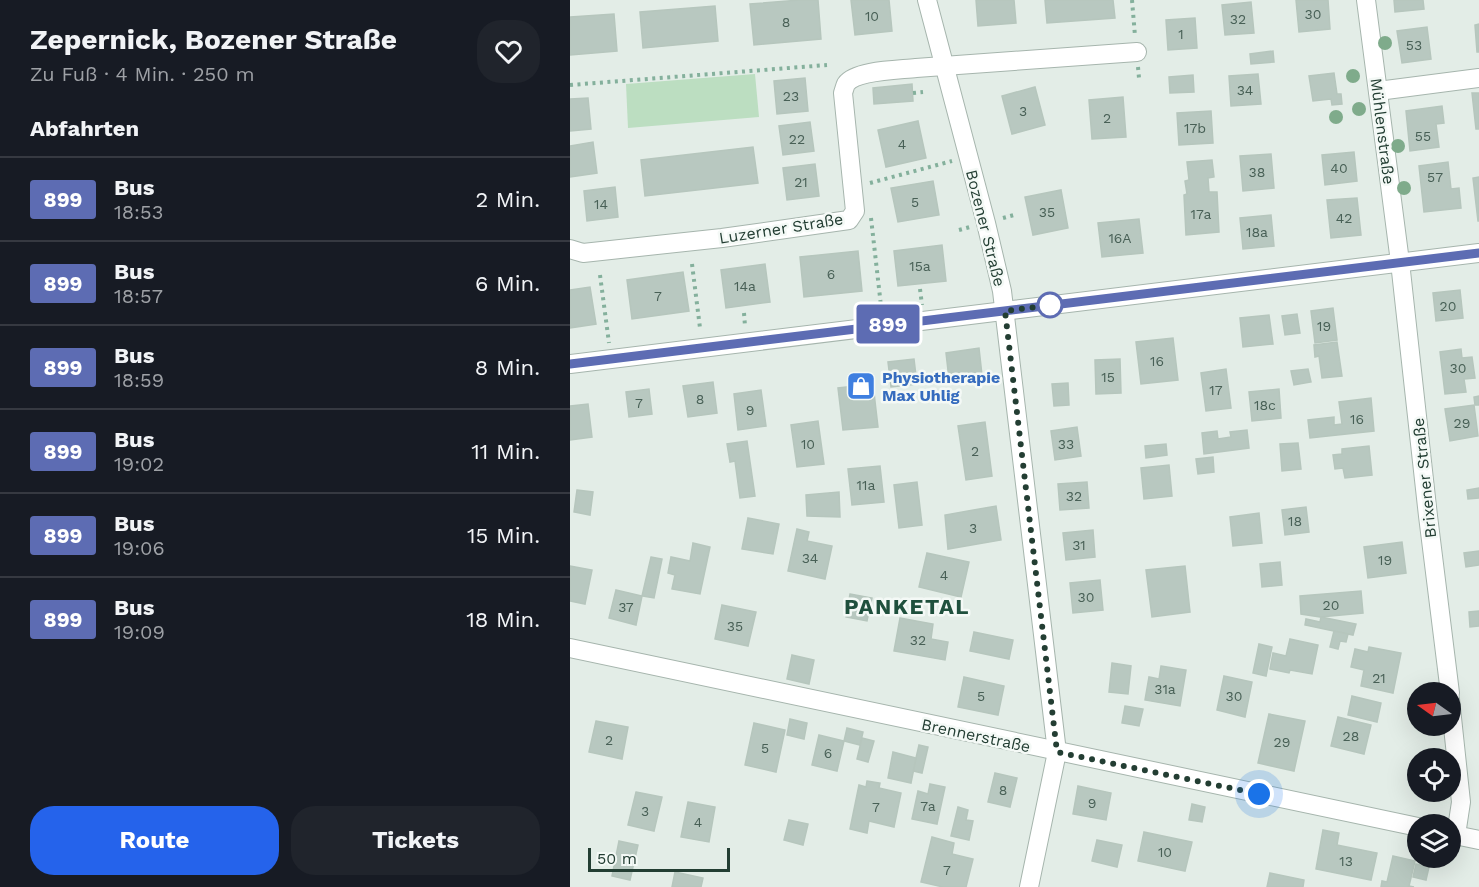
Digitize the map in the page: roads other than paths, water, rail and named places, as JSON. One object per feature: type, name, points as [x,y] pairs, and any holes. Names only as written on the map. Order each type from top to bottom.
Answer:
[{"type":"street","name":"Bozener Straße","points":[[927,0],[986,223],[1005,311],[1057,752],[1029,887]]},
{"type":"street","name":"Mühlenstraße","points":[[1366,0],[1400,262]]},
{"type":"street","name":"Luzerner Straße","points":[[570,249],[583,253],[594,252],[722,238],[849,220],[855,212],[843,93],[847,82],[856,77],[880,72],[944,66],[1137,52]]},
{"type":"street","points":[[1378,91],[1479,78]]},
{"type":"street","points":[[570,364],[1479,253]]},
{"type":"street","name":"Brixener Straße","points":[[1400,262],[1449,682]]},
{"type":"street","name":"Brennerstraße","points":[[570,648],[1407,825]]},
{"type":"street","points":[[1454,736],[1461,802],[1458,814]]},
{"type":"street","points":[[1461,836],[1479,840]]},
{"type":"place","name":"Physiotherapie Max Uhlig","points":[[861,386]]},
{"type":"district","name":"PANKETAL","points":[[907,606]]}]
